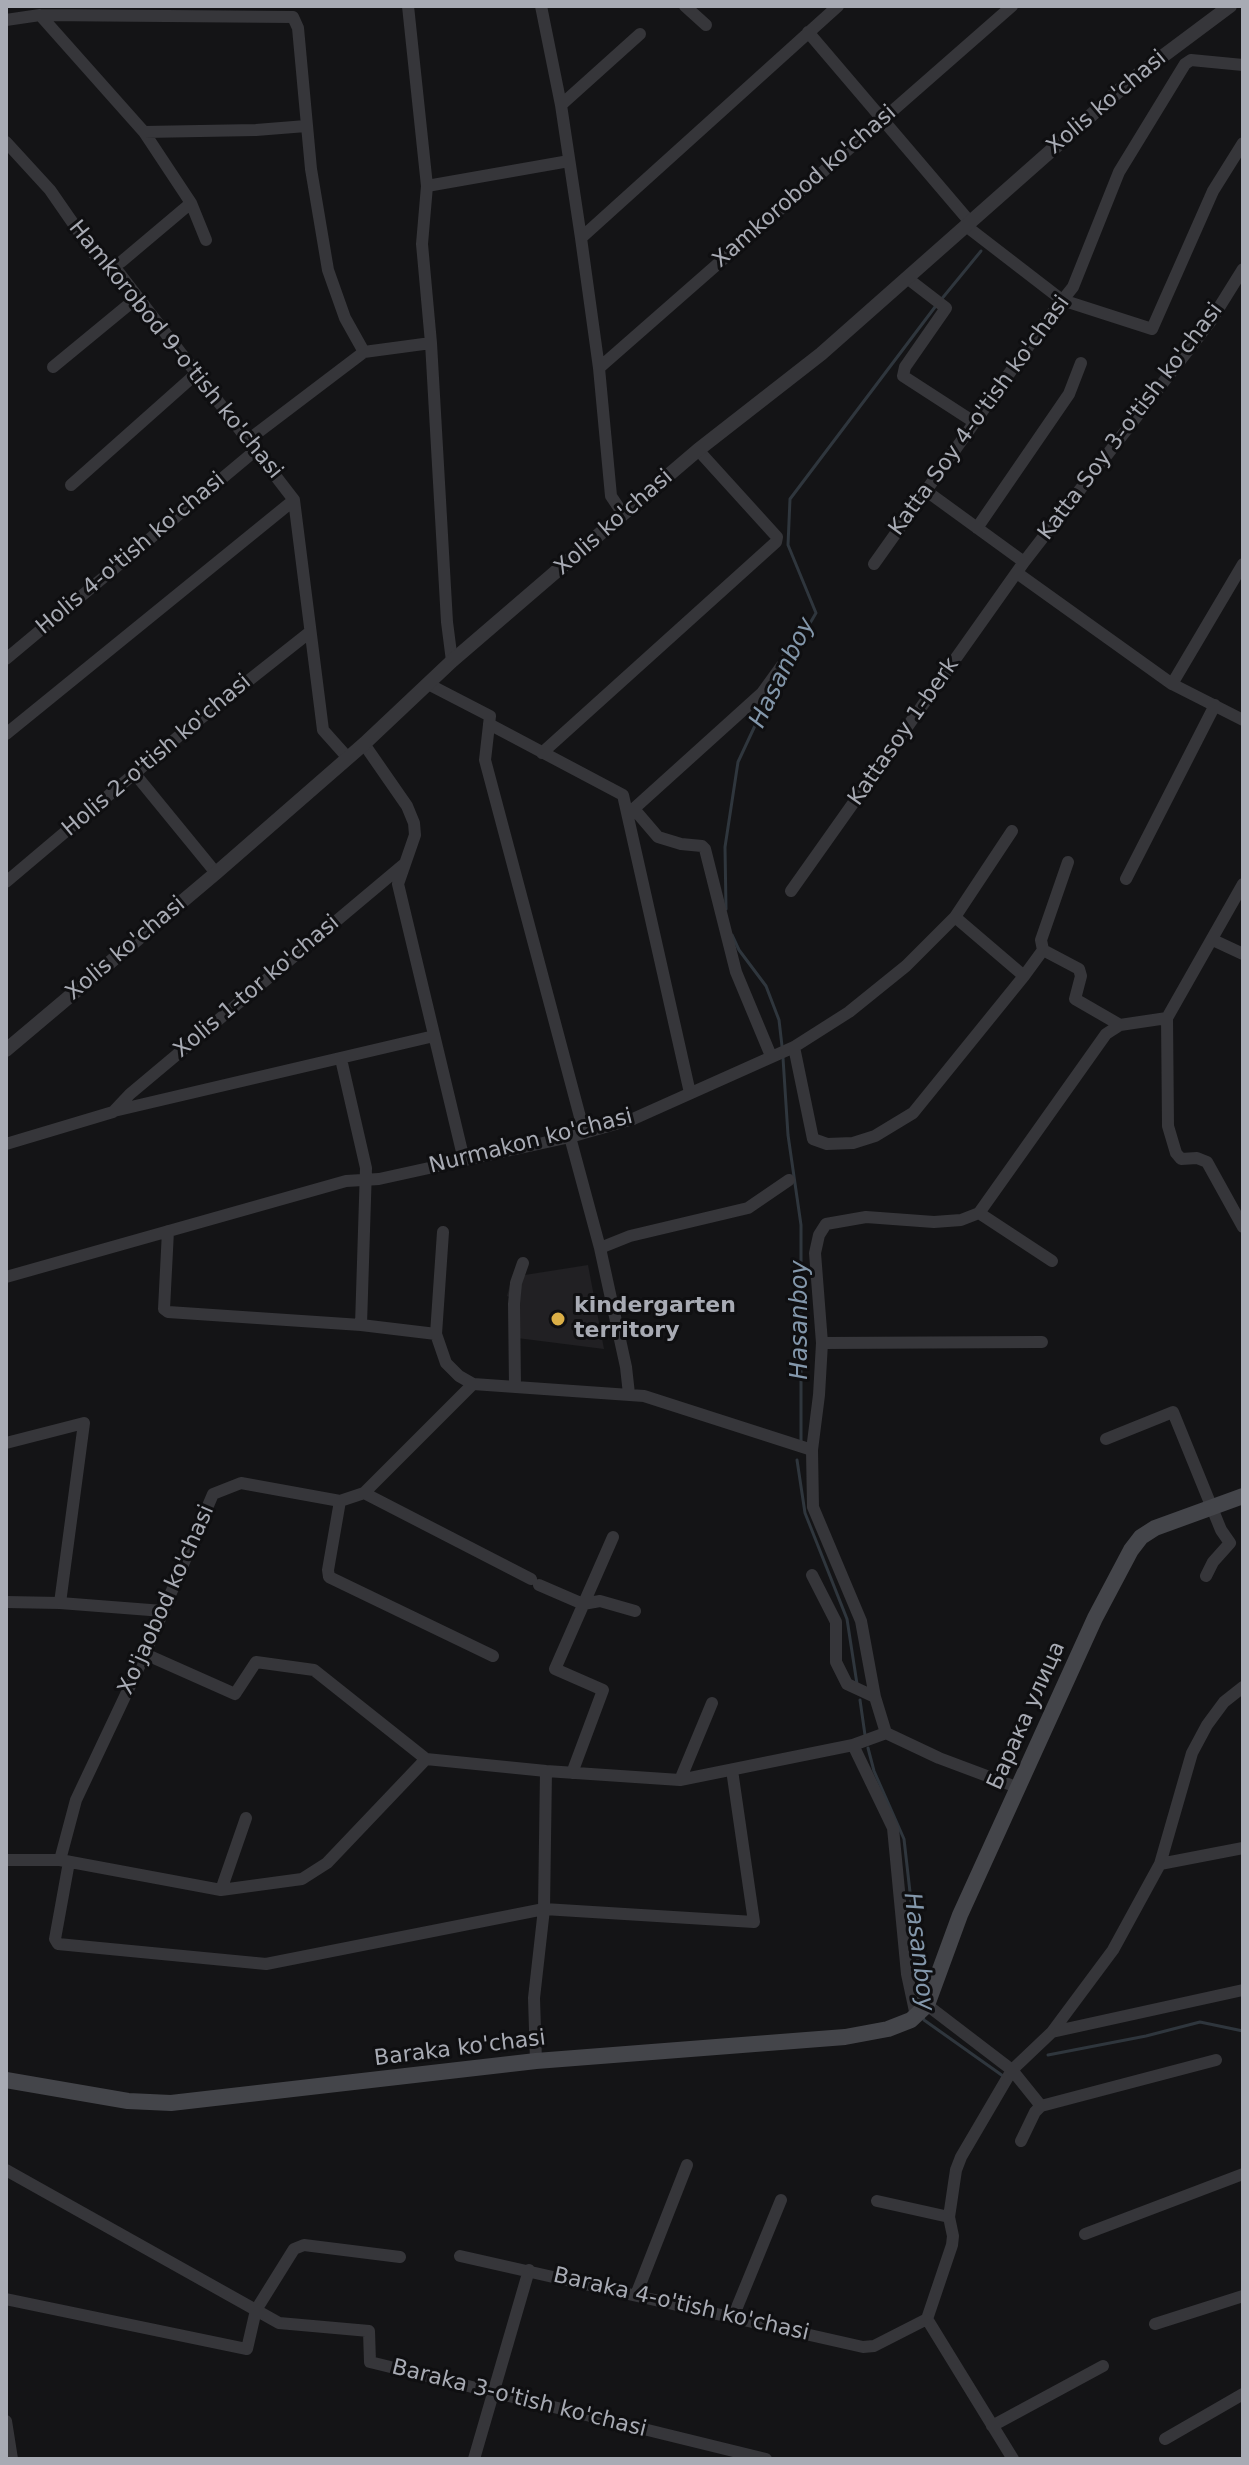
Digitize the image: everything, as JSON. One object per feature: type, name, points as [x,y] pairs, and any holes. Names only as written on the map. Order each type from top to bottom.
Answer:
[{"type":"main road","name":"Барака улица","points":[[923,2009],[960,1915],[1095,1618],[1131,1550],[1141,1537],[1155,1528],[1243,1496]]},
{"type":"main road","name":"Baraka ko'chasi","points":[[6,2080],[128,2101],[171,2103],[536,2061],[845,2037],[900,2025],[923,2009]]},
{"type":"street","points":[[408,6],[427,186],[422,244],[452,661]]},
{"type":"street","points":[[541,6],[561,105],[581,238],[599,368],[611,496],[623,514]]},
{"type":"street","points":[[685,6],[706,25]]},
{"type":"street","points":[[581,238],[838,6]]},
{"type":"street","name":"Xamkorobod ko'chasi","points":[[599,368],[1012,6]]},
{"type":"street","name":"Xolis ko'chasi","points":[[6,1050],[216,873],[430,685],[452,661],[623,514],[698,450],[821,354],[1131,80],[1230,6]]},
{"type":"street","points":[[6,20],[40,15],[179,11],[293,12],[298,28],[306,126],[328,270],[345,318],[364,352],[431,343]]},
{"type":"street","points":[[40,15],[144,132],[191,203],[206,240]]},
{"type":"street","points":[[808,32],[884,118],[968,224],[1062,300],[1152,329],[1213,191],[1242,144]]},
{"type":"street","points":[[561,105],[640,34]]},
{"type":"street","name":"Katta Soy 4-o'tish ko'chasi","points":[[874,564],[1073,287],[1119,172],[1185,64],[1191,60],[1243,65]]},
{"type":"street","points":[[144,132],[306,126]]},
{"type":"street","name":"Hamkorobod 9-o'tish ko'chasi","points":[[6,142],[50,190],[95,255],[107,265],[113,265],[294,500],[323,730],[348,758]]},
{"type":"street","points":[[427,186],[569,161]]},
{"type":"street","points":[[113,265],[121,262],[191,203]]},
{"type":"street","name":"Katta Soy 3-o'tish ko'chasi","points":[[1020,568],[1210,322],[1243,269]]},
{"type":"street","points":[[907,278],[941,303],[903,376],[974,422]]},
{"type":"street","points":[[53,367],[138,297]]},
{"type":"street","name":"Holis 4-o'tish ko'chasi","points":[[6,659],[364,352]]},
{"type":"street","points":[[977,528],[1069,394],[1081,363]]},
{"type":"street","points":[[71,485],[197,373]]},
{"type":"street","points":[[542,753],[776,542],[777,537],[698,450]]},
{"type":"street","points":[[925,490],[977,528],[1020,568],[1172,684],[1243,720]]},
{"type":"street","points":[[6,734],[294,500]]},
{"type":"street","points":[[1172,684],[1243,564]]},
{"type":"street","name":"Kattasoy 1-berk","points":[[791,891],[1020,568]]},
{"type":"street","name":"Holis 2-o'tish ko'chasi","points":[[6,882],[186,730],[310,632]]},
{"type":"street","points":[[630,811],[755,700],[788,657]]},
{"type":"street","points":[[430,685],[490,714],[485,760],[584,1132]]},
{"type":"street","points":[[1126,879],[1215,705]]},
{"type":"street","points":[[489,724],[623,795],[630,811],[690,1093]]},
{"type":"street","points":[[364,744],[407,806],[414,823],[415,835],[398,884],[464,1160]]},
{"type":"street","points":[[135,774],[216,873]]},
{"type":"street","points":[[630,811],[658,837],[705,849],[736,972],[771,1056]]},
{"type":"street","name":"Nurmakon ko'chasi","points":[[6,1277],[346,1181],[379,1179],[570,1137],[633,1119],[794,1047],[860,1003],[906,966],[955,917],[1012,831]]},
{"type":"street","points":[[794,1047],[813,1139],[827,1144],[853,1143],[875,1136],[913,1113],[1043,950],[1041,940],[1068,862]]},
{"type":"street","name":"Xolis 1-tor ko'chasi","points":[[113,1112],[130,1094],[403,865]]},
{"type":"street","points":[[1243,884],[1167,1018],[1168,1126],[1176,1153],[1181,1159],[1197,1158],[1207,1162],[1243,1227]]},
{"type":"street","points":[[955,917],[1024,976]]},
{"type":"street","points":[[1213,940],[1243,954]]},
{"type":"street","points":[[1043,950],[1079,969],[1080,984],[1075,995],[1078,1003],[1120,1025]]},
{"type":"street","points":[[886,1733],[875,1697],[861,1621],[815,1516],[812,1450],[822,1343],[815,1253],[819,1235],[826,1224],[866,1217],[934,1222],[961,1220],[979,1213],[1106,1034],[1120,1025],[1167,1018]]},
{"type":"street","name":"Xolis 1-tor ko'chasi","points":[[6,1144],[113,1112],[434,1036]]},
{"type":"street","points":[[341,1059],[366,1178],[361,1325]]},
{"type":"street","points":[[570,1137],[600,1248],[629,1394]]},
{"type":"street","points":[[600,1248],[630,1236],[748,1208],[789,1180]]},
{"type":"street","points":[[979,1213],[1052,1261]]},
{"type":"street","points":[[168,1231],[164,1309],[168,1312],[361,1325],[436,1334]]},
{"type":"street","points":[[443,1232],[436,1334],[446,1363],[459,1376],[473,1384],[629,1394],[812,1450]]},
{"type":"street","points":[[515,1386],[514,1304],[516,1283],[523,1263]]},
{"type":"street","points":[[822,1343],[1042,1342]]},
{"type":"street","name":"Xo'jaobod ko'chasi","points":[[473,1384],[364,1493],[340,1501],[241,1483],[213,1494],[145,1654],[76,1800],[55,1939],[63,1946],[266,1964],[544,1909]]},
{"type":"street","points":[[1106,1439],[1173,1412],[1230,1543],[1213,1562],[1206,1576]]},
{"type":"street","points":[[6,1443],[84,1423],[60,1603]]},
{"type":"street","points":[[364,1493],[583,1604],[600,1601],[635,1611]]},
{"type":"street","points":[[340,1501],[329,1577],[493,1656]]},
{"type":"street","points":[[572,1773],[603,1690],[555,1669],[613,1537]]},
{"type":"street","points":[[812,1575],[836,1622],[836,1662],[847,1684],[875,1697]]},
{"type":"street","points":[[6,1602],[163,1611]]},
{"type":"street","points":[[145,1654],[235,1694],[256,1662],[314,1670],[426,1759],[680,1780],[853,1745],[886,1733],[939,1758],[1019,1788]]},
{"type":"street","points":[[1013,2459],[927,2319],[952,2245],[949,2217],[956,2170],[1012,2070],[1052,2032],[1113,1950],[1160,1864],[1192,1753],[1224,1702],[1243,1687]]},
{"type":"street","points":[[680,1780],[712,1703]]},
{"type":"street","points":[[853,1745],[893,1828],[907,1974],[923,2009],[1012,2070],[1041,2106]]},
{"type":"street","points":[[6,1860],[65,1861],[221,1890],[302,1879],[327,1863],[426,1759]]},
{"type":"street","points":[[544,1909],[754,1922],[732,1770]]},
{"type":"street","points":[[536,2061],[534,1998],[544,1909],[546,1771]]},
{"type":"street","points":[[221,1890],[246,1818]]},
{"type":"street","points":[[1160,1864],[1243,1848]]},
{"type":"street","points":[[1052,2032],[1243,1990]]},
{"type":"street","points":[[1021,2141],[1041,2106],[1216,2060]]},
{"type":"street","points":[[636,2295],[687,2165]]},
{"type":"street","points":[[6,2170],[256,2310]]},
{"type":"street","points":[[1085,2234],[1243,2174]]},
{"type":"street","points":[[733,2317],[781,2200]]},
{"type":"street","points":[[877,2201],[949,2217]]},
{"type":"street","points":[[6,2299],[247,2349],[256,2310],[294,2249],[300,2246],[400,2257]]},
{"type":"street","points":[[460,2256],[529,2270]]},
{"type":"street","name":"Baraka 4-o'tish ko'chasi","points":[[474,2459],[529,2270],[863,2347],[874,2346],[927,2319]]},
{"type":"street","points":[[1155,2324],[1243,2296]]},
{"type":"street","name":"Baraka 3-o'tish ko'chasi","points":[[256,2310],[279,2323],[369,2331],[370,2362],[766,2459]]},
{"type":"street","points":[[992,2426],[1103,2366]]},
{"type":"street","points":[[1165,2439],[1243,2394]]},
{"type":"street","points":[[6,2421],[12,2459]]},
{"type":"shaded area","name":"kindergarten territory","points":[[588,1265],[604,1349],[517,1338],[517,1300],[507,1296],[512,1277]]},
{"type":"waterway","name":"Hasanboy","points":[[940,301],[981,251]]},
{"type":"waterway","name":"Hasanboy","points":[[792,654],[816,613],[788,545],[790,499],[935,307]]},
{"type":"waterway","name":"Hasanboy","points":[[726,909],[725,847],[738,762],[774,685]]},
{"type":"waterway","name":"Hasanboy","points":[[732,935],[739,950],[766,986],[779,1020],[782,1046]]},
{"type":"waterway","name":"Hasanboy","points":[[783,1058],[788,1135],[801,1225],[801,1441]]},
{"type":"waterway","name":"Hasanboy","points":[[797,1460],[805,1513],[847,1619],[857,1684]]},
{"type":"waterway","name":"Hasanboy","points":[[860,1700],[865,1735]]},
{"type":"waterway","name":"Hasanboy","points":[[868,1748],[874,1771],[904,1839],[918,1963],[919,2002]]},
{"type":"waterway","name":"Hasanboy","points":[[923,2017],[1003,2076]]},
{"type":"waterway","name":"Hasanboy","points":[[1048,2055],[1200,2022],[1243,2031]]},
{"type":"place","name":"kindergarten territory","points":[[558,1319]]}]
